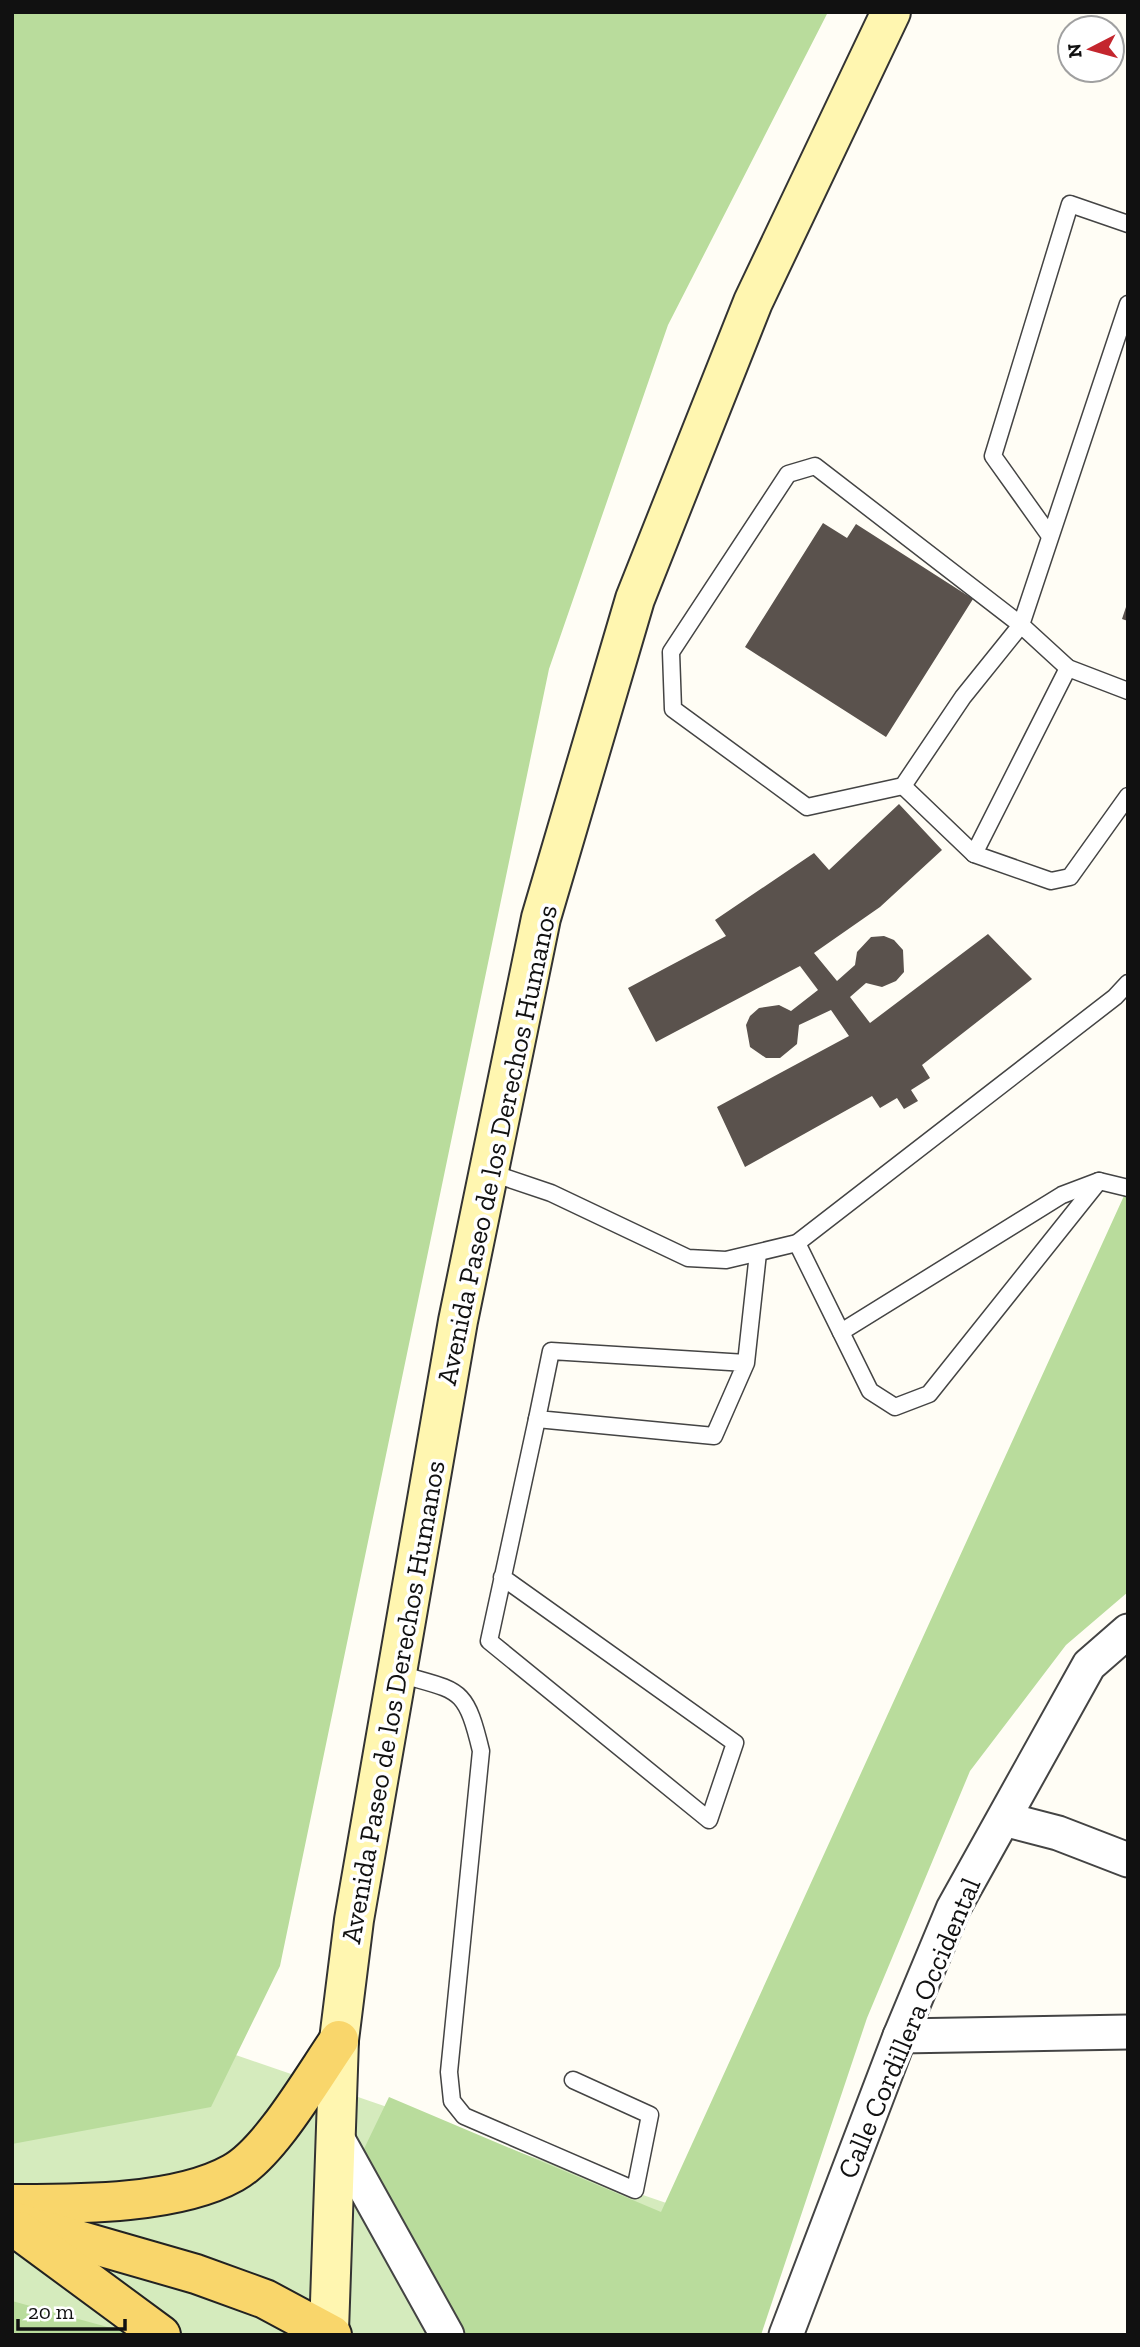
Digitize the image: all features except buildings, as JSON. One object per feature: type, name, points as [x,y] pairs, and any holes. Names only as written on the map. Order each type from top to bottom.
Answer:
[{"type":"main road","name":"Avenida Paseo de los Derechos Humanos","points":[[330,2334],[339,2040],[354,1920],[458,1321],[541,918],[635,599],[753,302],[891,12]]},
{"type":"main road","points":[[12,2204],[82,2204],[181,2192],[234,2173],[263,2147],[339,2040]]},
{"type":"main road","points":[[12,2223],[208,2278],[265,2299],[330,2334]]},
{"type":"main road","points":[[12,2223],[161,2335]]},
{"type":"street","name":"Calle Cordillera Occidental","points":[[786,2335],[900,2036],[953,1909],[1090,1665],[1128,1631]]},
{"type":"street","points":[[1004,1819],[1058,1833],[1128,1860]]},
{"type":"street","points":[[900,2036],[1128,2032]]},
{"type":"street","points":[[335,2134],[446,2335]]},
{"type":"lane","points":[[1049,536],[993,456],[1070,204],[1128,224]]},
{"type":"lane","points":[[1128,304],[1021,625],[963,697],[903,786],[807,807],[673,709],[671,652],[788,474],[815,466],[1021,625],[1068,668],[1128,691]]},
{"type":"lane","points":[[974,854],[1068,668]]},
{"type":"lane","points":[[903,786],[974,854],[1051,881],[1070,877],[1128,796]]},
{"type":"lane","points":[[489,1172],[551,1193],[688,1258],[726,1261],[797,1243],[1115,996],[1128,983]]},
{"type":"lane","points":[[797,1243],[870,1391],[895,1407],[929,1394],[1099,1181]]},
{"type":"lane","points":[[841,1332],[1062,1195],[1099,1181],[1128,1188]]},
{"type":"lane","points":[[537,1419],[714,1436],[746,1363],[758,1253]]},
{"type":"lane","points":[[502,1577],[735,1743],[709,1820],[489,1641],[502,1577],[537,1419],[551,1350],[746,1363]]},
{"type":"lane","points":[[396,1673],[455,1691],[471,1709],[481,1751],[449,2072],[452,2101],[464,2116],[635,2190],[650,2115],[573,2080]]},
{"type":"green space","points":[[12,12],[828,12],[668,325],[549,669],[280,1966],[211,2107],[12,2144]]},
{"type":"green space","points":[[1128,1187],[1128,1592],[1066,1645],[970,1771],[867,2018],[761,2335],[467,2335],[361,2155],[389,2097],[661,2212]]},
{"type":"green space","points":[[12,1978],[672,2205],[641,2335],[12,2335]]},
{"type":"green space","points":[[12,2301],[137,2335],[12,2335]]}]
